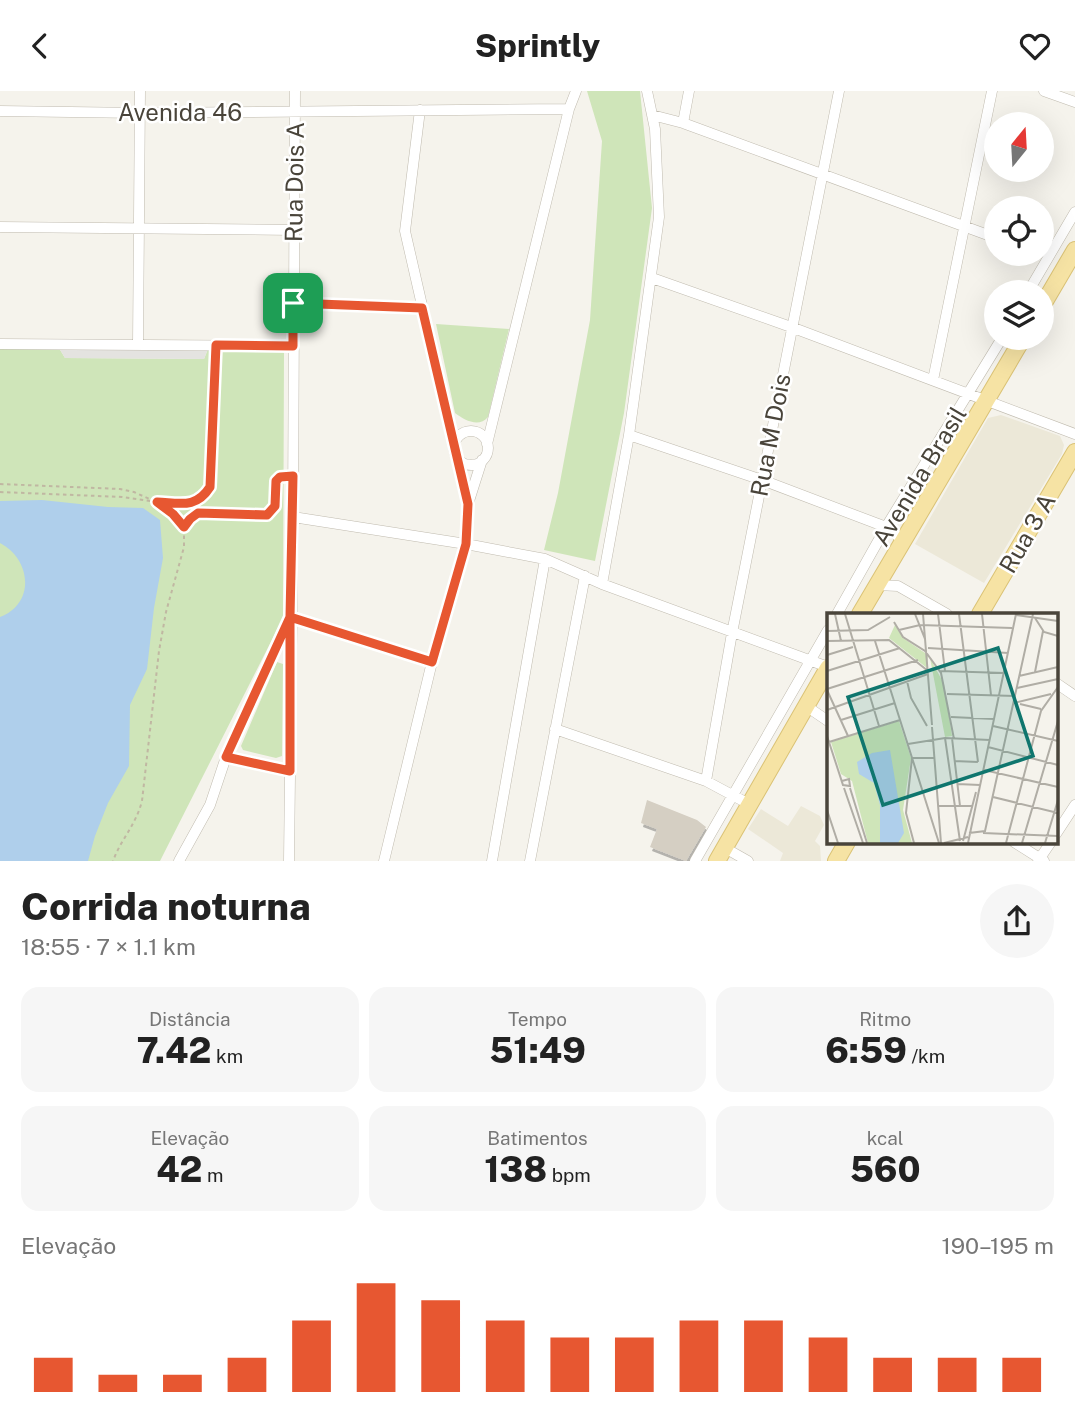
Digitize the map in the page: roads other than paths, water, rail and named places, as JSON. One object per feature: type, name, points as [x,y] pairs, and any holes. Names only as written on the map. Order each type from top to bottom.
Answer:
[{"type":"main road","points":[[1054,285],[1071,256]]},
{"type":"main road","name":"Avenida Brasil","points":[[861,613],[1016,350]]},
{"type":"main road","name":"Rua 3 A","points":[[981,613],[1068,477],[1075,452]]},
{"type":"main road","points":[[721,854],[827,669]]},
{"type":"main road","points":[[835,861],[846,843]]},
{"type":"street","points":[[138,345],[140,91]]},
{"type":"street","name":"Rua Dois A","points":[[289,861],[295,91]]},
{"type":"street","points":[[468,504],[487,450],[569,109],[576,91]]},
{"type":"street","points":[[602,584],[629,435],[659,216],[658,163],[648,91]]},
{"type":"street","points":[[683,123],[689,91]]},
{"type":"street","name":"Rua M Dois","points":[[705,781],[791,327],[839,91]]},
{"type":"street","points":[[933,380],[992,91]]},
{"type":"street","points":[[1044,91],[1075,102]]},
{"type":"street","name":"Avenida 46","points":[[0,111],[140,113],[569,109]]},
{"type":"street","points":[[384,861],[432,662],[466,544],[468,504],[405,227],[420,110]]},
{"type":"street","points":[[652,115],[683,123],[984,234]]},
{"type":"street","points":[[1054,242],[1075,212]]},
{"type":"street","points":[[0,227],[294,230]]},
{"type":"street","points":[[652,278],[969,393],[1075,435]]},
{"type":"street","points":[[293,303],[422,308]]},
{"type":"street","points":[[0,344],[293,346]]},
{"type":"street","name":"Avenida Brasil","points":[[838,613],[886,527],[995,350]]},
{"type":"street","points":[[449,422],[460,435]]},
{"type":"street","points":[[454,445],[465,432],[476,432],[487,445]]},
{"type":"street","points":[[629,435],[762,480],[886,527],[903,540]]},
{"type":"street","points":[[459,460],[468,464],[482,460]]},
{"type":"street","points":[[293,517],[545,559],[602,584],[827,667]]},
{"type":"street","points":[[492,861],[545,559]]},
{"type":"street","points":[[530,861],[585,576]]},
{"type":"street","points":[[877,585],[898,586],[945,613]]},
{"type":"street","points":[[179,861],[209,805],[226,757],[290,617],[432,662]]},
{"type":"street","points":[[695,861],[827,632]]},
{"type":"street","points":[[1058,684],[1075,696]]},
{"type":"street","points":[[806,706],[827,720]]},
{"type":"street","points":[[555,729],[705,781],[749,804]]},
{"type":"street","points":[[226,757],[290,771]]},
{"type":"street","points":[[1058,831],[1075,805]]},
{"type":"street","points":[[1016,843],[1041,860],[1050,843]]},
{"type":"street","points":[[721,854],[748,861]]},
{"type":"water","points":[[42,500],[143,508],[160,520],[163,558],[147,669],[130,705],[129,766],[108,803],[88,861],[0,861],[0,617],[20,602],[25,581],[18,559],[0,543],[0,501]]}]
